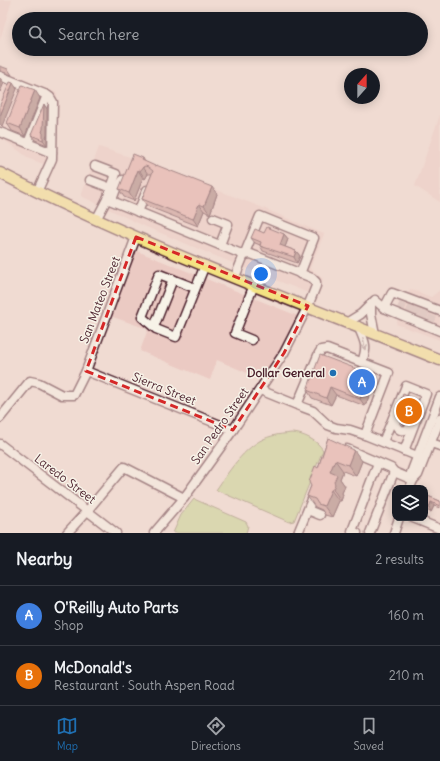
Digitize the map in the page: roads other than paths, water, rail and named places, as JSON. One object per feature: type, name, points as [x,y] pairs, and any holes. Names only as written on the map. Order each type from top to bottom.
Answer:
[{"type":"main road","points":[[1,177],[136,237],[440,360]]},
{"type":"street","points":[[0,76],[9,83],[23,89],[47,95],[53,102],[52,153],[50,163],[37,192]]},
{"type":"street","points":[[28,143],[47,95]]},
{"type":"street","points":[[4,131],[52,153]]},
{"type":"street","points":[[95,166],[116,174],[109,200]]},
{"type":"street","points":[[90,180],[111,188]]},
{"type":"street","points":[[96,220],[123,180]]},
{"type":"street","points":[[138,212],[149,185]]},
{"type":"street","points":[[109,200],[220,245],[244,254],[251,254],[300,274],[314,238],[260,216],[244,254],[235,277]]},
{"type":"street","points":[[213,218],[228,224],[220,245]]},
{"type":"street","name":"San Mateo Street","points":[[0,418],[30,381],[39,383],[62,395],[74,395],[86,371],[136,237]]},
{"type":"street","points":[[195,288],[160,274],[142,317],[154,327],[176,337],[205,265]]},
{"type":"street","name":"San Pedro Street","points":[[154,533],[184,498],[233,430],[284,353],[308,306],[316,286],[316,282],[312,278],[300,274]]},
{"type":"street","points":[[154,327],[173,279]]},
{"type":"street","points":[[252,340],[235,333],[254,285]]},
{"type":"street","points":[[384,308],[392,293],[404,300],[426,308]]},
{"type":"street","points":[[348,322],[354,319],[375,300],[384,308],[399,312],[440,331]]},
{"type":"street","points":[[371,304],[371,314],[375,334]]},
{"type":"street","points":[[358,326],[366,343],[362,362]]},
{"type":"street","points":[[297,405],[321,350],[327,349],[389,373],[365,435]]},
{"type":"street","name":"Sierra Street","points":[[86,371],[233,430]]},
{"type":"street","points":[[383,442],[406,386],[426,394],[404,451]]},
{"type":"street","points":[[409,387],[395,423],[397,428],[400,430],[406,430],[410,427],[423,393]]},
{"type":"street","points":[[260,390],[313,411],[328,425],[365,435],[421,457]]},
{"type":"street","points":[[411,485],[413,480],[418,476],[421,457],[440,397]]},
{"type":"street","points":[[421,457],[431,443],[440,419]]},
{"type":"street","points":[[388,430],[409,438]]},
{"type":"street","points":[[431,443],[440,446]]},
{"type":"street","name":"Laredo Street","points":[[0,444],[116,533]]},
{"type":"street","points":[[340,445],[391,468],[394,472],[413,480]]},
{"type":"street","points":[[357,533],[352,531],[378,463]]},
{"type":"street","points":[[67,533],[124,467],[184,498]]},
{"type":"street","points":[[370,533],[394,472]]},
{"type":"street","points":[[298,533],[313,497]]},
{"type":"street","points":[[308,510],[320,515]]},
{"type":"street","points":[[394,533],[398,521]]},
{"type":"street","points":[[420,521],[440,529]]},
{"type":"tunnel","points":[[400,311],[404,302]]},
{"type":"tunnel","points":[[409,314],[413,305]]},
{"type":"tunnel","points":[[415,316],[419,308]]},
{"type":"tunnel","points":[[423,319],[426,311]]},
{"type":"tunnel","points":[[430,323],[434,314]]},
{"type":"place","name":"Dollar General","points":[[333,373]]},
{"type":"place","name":"O'Reilly Auto Parts","points":[[362,382]]},
{"type":"place","name":"McDonald's","points":[[409,411]]}]
